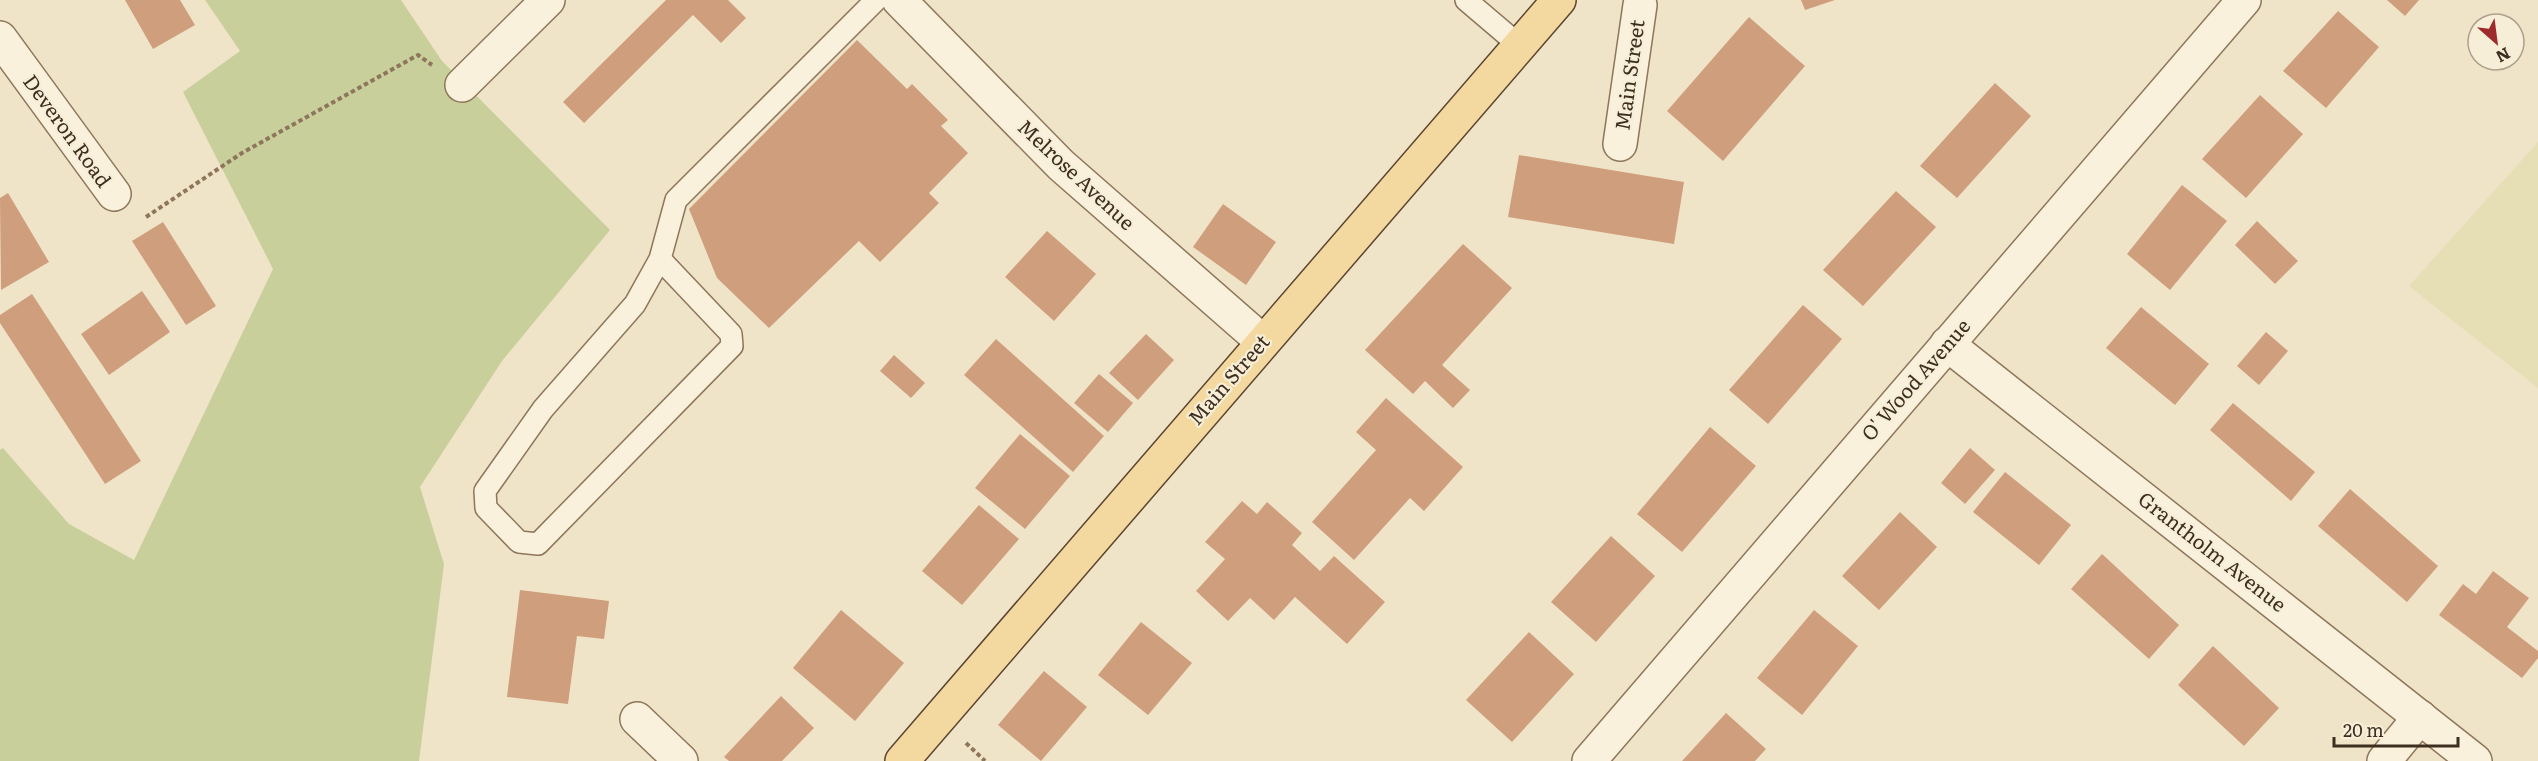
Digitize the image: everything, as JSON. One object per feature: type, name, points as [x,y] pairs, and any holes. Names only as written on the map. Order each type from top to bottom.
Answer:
[{"type":"main road","name":"Main Street","points":[[902,761],[1558,0]]},
{"type":"street","points":[[462,85],[548,0]]},
{"type":"street","name":"Melrose Avenue","points":[[899,0],[1061,165],[1262,341]]},
{"type":"street","name":"O' Wood Avenue","points":[[1589,761],[2244,0]]},
{"type":"street","name":"Main Street","points":[[1620,144],[1644,2]]},
{"type":"street","name":"Deveron Road","points":[[0,38],[114,194]]},
{"type":"street","name":"Grantholm Avenue","points":[[1947,344],[2475,761]]},
{"type":"street","points":[[2384,761],[2420,717]]},
{"type":"street","points":[[637,719],[681,761]]},
{"type":"lane","points":[[660,259],[731,334],[732,346],[538,544],[519,542],[486,508],[485,491],[543,409],[635,304],[660,259],[676,200],[876,0]]},
{"type":"lane","points":[[1466,0],[1520,46]]},
{"type":"path","points":[[143,219],[242,153],[418,55],[462,85]]},
{"type":"shaded area","points":[[2538,142],[2538,388],[2409,286]]},
{"type":"green space","points":[[205,0],[401,0],[442,61],[610,230],[502,361],[420,487],[444,564],[419,761],[0,761],[0,450],[3,448],[69,524],[134,560],[273,269],[183,92],[240,51]]},
{"type":"building","points":[[125,0],[180,0],[195,25],[153,49]]},
{"type":"building","points":[[666,0],[728,0],[746,18],[721,43],[693,15],[584,123],[563,102]]},
{"type":"building","points":[[1801,0],[1835,0],[1805,10]]},
{"type":"building","points":[[2387,0],[2419,0],[2405,16]]},
{"type":"building","points":[[2338,11],[2379,47],[2326,108],[2283,71]]},
{"type":"building","points":[[1749,17],[1805,66],[1723,161],[1667,111]]},
{"type":"building","points":[[857,40],[907,89],[912,84],[948,120],[941,126],[968,153],[929,193],[939,203],[880,262],[859,241],[769,328],[717,278],[689,209]]},
{"type":"building","points":[[1995,83],[2031,116],[1957,198],[1920,166]]},
{"type":"building","points":[[2260,95],[2303,134],[2246,198],[2202,159]]},
{"type":"building","points":[[1519,155],[1684,182],[1674,244],[1508,217]]},
{"type":"building","points":[[2182,185],[2227,221],[2170,290],[2127,254]]},
{"type":"building","points":[[1896,191],[1936,227],[1863,306],[1823,270]]},
{"type":"building","points":[[8,193],[49,262],[1,290],[0,198]]},
{"type":"building","points":[[1223,204],[1276,242],[1246,285],[1193,247]]},
{"type":"building","points":[[2257,221],[2298,261],[2275,284],[2235,245]]},
{"type":"building","points":[[163,222],[216,306],[186,325],[132,241]]},
{"type":"building","points":[[1047,231],[1096,274],[1054,321],[1005,277]]},
{"type":"building","points":[[1463,244],[1512,288],[1442,365],[1470,390],[1453,408],[1425,381],[1413,394],[1365,350]]},
{"type":"building","points":[[142,291],[170,332],[109,375],[81,334]]},
{"type":"building","points":[[32,294],[141,461],[105,484],[0,323],[0,315]]},
{"type":"building","points":[[1803,305],[1842,339],[1768,424],[1729,390]]},
{"type":"building","points":[[2141,307],[2209,364],[2175,405],[2106,348]]},
{"type":"building","points":[[2266,332],[2288,351],[2259,385],[2237,366]]},
{"type":"building","points":[[1146,334],[1174,360],[1138,400],[1109,373]]},
{"type":"building","points":[[996,339],[1104,436],[1073,472],[964,375]]},
{"type":"building","points":[[894,355],[925,383],[911,398],[880,371]]},
{"type":"building","points":[[1099,374],[1133,403],[1108,432],[1074,403]]},
{"type":"building","points":[[1386,398],[1463,467],[1424,511],[1410,498],[1354,560],[1312,522],[1376,450],[1356,432]]},
{"type":"building","points":[[2233,403],[2315,472],[2291,501],[2210,430]]},
{"type":"building","points":[[1710,427],[1756,466],[1682,552],[1637,514]]},
{"type":"building","points":[[1020,434],[1070,476],[1025,529],[975,488]]},
{"type":"building","points":[[1970,448],[1995,470],[1965,504],[1941,483]]},
{"type":"building","points":[[2005,472],[2071,525],[2039,565],[1973,512]]},
{"type":"building","points":[[2350,489],[2438,566],[2407,602],[2318,526]]},
{"type":"building","points":[[1242,501],[1257,514],[1267,502],[1302,533],[1292,545],[1320,571],[1334,556],[1385,602],[1347,644],[1295,597],[1274,620],[1250,598],[1228,621],[1196,591],[1225,559],[1205,542]]},
{"type":"building","points":[[979,505],[1019,539],[962,605],[922,571]]},
{"type":"building","points":[[1900,512],[1937,547],[1879,610],[1842,576]]},
{"type":"building","points":[[1611,536],[1655,576],[1596,642],[1551,602]]},
{"type":"building","points":[[2102,554],[2179,625],[2149,659],[2071,589]]},
{"type":"building","points":[[2493,571],[2529,598],[2507,627],[2538,651],[2538,658],[2522,678],[2439,615],[2463,584],[2476,594]]},
{"type":"building","points":[[520,590],[609,601],[604,639],[577,636],[568,704],[507,697]]},
{"type":"building","points":[[841,610],[904,663],[855,721],[793,668]]},
{"type":"building","points":[[1814,610],[1858,646],[1802,715],[1757,678]]},
{"type":"building","points":[[1141,622],[1192,663],[1148,715],[1098,675]]},
{"type":"building","points":[[1529,632],[1574,674],[1512,742],[1466,700]]},
{"type":"building","points":[[2213,646],[2279,708],[2244,746],[2178,685]]},
{"type":"building","points":[[1044,671],[1087,707],[1041,761],[998,725]]},
{"type":"building","points":[[781,696],[814,728],[782,761],[729,761],[724,757]]},
{"type":"building","points":[[1726,713],[1766,749],[1755,761],[1682,761]]}]
